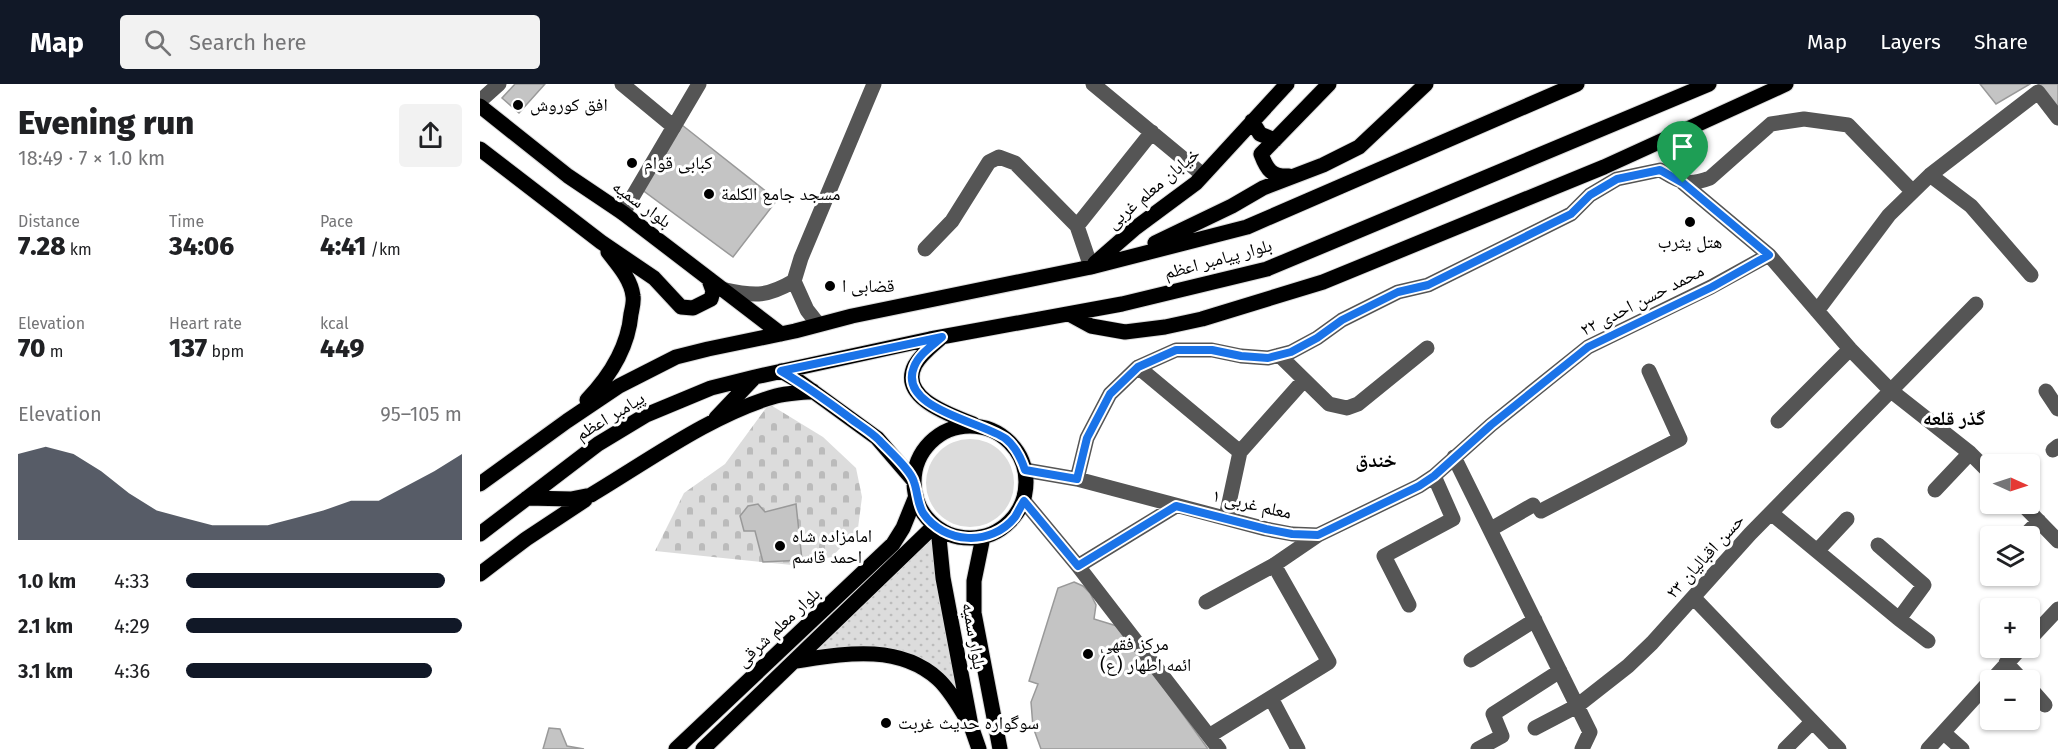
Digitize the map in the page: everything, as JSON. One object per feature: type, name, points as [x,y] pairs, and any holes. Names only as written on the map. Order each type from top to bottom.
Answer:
[{"type":"main road","name":"خیابان معلم غربی","points":[[1090,267],[1134,229],[1196,183],[1287,84]]},
{"type":"main road","points":[[1291,176],[1280,177],[1272,174],[1266,167],[1261,154],[1329,84]]},
{"type":"main road","points":[[781,334],[852,316],[1090,267],[1128,256],[1291,176],[1323,165],[1359,147],[1426,84]]},
{"type":"main road","name":"بلوار پیامبر اعظم","points":[[1128,256],[1247,227],[1577,84]]},
{"type":"main road","name":"بلوار پیامبر اعظم","points":[[781,371],[942,337],[1122,304],[1267,269],[1709,84]]},
{"type":"main road","points":[[1068,314],[1091,326],[1125,332],[1202,319],[1323,282],[1604,167],[1778,86]]},
{"type":"main road","name":"بلوار سمیه","points":[[480,106],[568,176],[623,213],[781,334]]},
{"type":"main road","points":[[1252,121],[1260,134],[1275,140]]},
{"type":"main road","points":[[480,149],[601,242],[654,278],[681,307],[693,308],[711,299],[715,284]]},
{"type":"main road","points":[[567,421],[602,385],[624,347],[631,322],[633,297],[628,279],[601,242]]},
{"type":"main road","name":"پیامبر اعظم","points":[[480,484],[619,386],[676,357],[781,334]]},
{"type":"main road","points":[[781,371],[813,391],[877,438],[915,489],[923,512],[936,527],[949,534],[966,538],[983,537],[1000,530],[1015,517],[1024,501],[1027,485],[1025,470],[1019,454],[1009,441],[995,431],[945,413],[919,396],[913,383],[914,367],[922,355],[942,337]]},
{"type":"main road","name":"پیامبر اعظم","points":[[480,534],[598,444],[646,415],[711,388],[781,371]]},
{"type":"main road","points":[[710,424],[755,377]]},
{"type":"main road","points":[[480,574],[526,539],[591,495],[710,424],[745,407],[777,396],[813,391]]},
{"type":"main road","points":[[915,489],[920,458],[934,439],[948,430],[963,426],[979,426]]},
{"type":"main road","name":"بلوار معلم شرقی","points":[[676,749],[893,544],[903,528],[915,489]]},
{"type":"main road","points":[[527,498],[571,499],[591,495]]},
{"type":"main road","name":"بلوار سمیه","points":[[936,527],[971,726],[979,749]]},
{"type":"main road","name":"بلوار معلم شرقی","points":[[703,749],[936,527]]},
{"type":"main road","name":"بلوار سمیه","points":[[983,537],[974,581],[974,613],[1000,749]]},
{"type":"main road","points":[[796,661],[852,653],[875,653],[896,657],[916,665],[937,678],[952,696],[971,726]]},
{"type":"street","points":[[480,101],[499,84]]},
{"type":"street","points":[[622,84],[674,127]]},
{"type":"street","points":[[623,213],[699,84]]},
{"type":"street","points":[[818,324],[807,310],[794,281],[801,258],[874,84]]},
{"type":"street","points":[[1093,84],[1203,175]]},
{"type":"street","points":[[1817,311],[1888,215],[1930,175],[2038,92],[2058,118]]},
{"type":"street","points":[[1683,183],[1697,183],[1710,178],[1772,124],[1804,119],[1848,125],[1912,191]]},
{"type":"street","points":[[1077,226],[1152,132]]},
{"type":"street","points":[[925,249],[952,221],[989,162],[999,157],[1015,163],[1077,226],[1090,267]]},
{"type":"street","points":[[1077,479],[1087,438],[1110,394],[1138,367],[1176,350],[1212,350],[1241,356],[1268,358],[1291,352],[1317,338],[1342,320],[1398,292],[1428,285],[1571,214],[1590,195],[1617,179],[1660,170],[1683,183],[1769,255],[1850,349],[1890,390],[1980,463]]},
{"type":"street","points":[[1930,175],[1971,206],[2031,275]]},
{"type":"street","name":"۲۲ محمد حسن احدی","points":[[1454,457],[1588,347],[1712,287],[1769,255]]},
{"type":"street","points":[[715,284],[745,294],[764,294],[794,281]]},
{"type":"street","name":"۲۳ حسن اقبالیان","points":[[1534,728],[1577,705],[1628,666],[1659,636],[1750,534],[1976,304]]},
{"type":"street","points":[[1279,355],[1329,405],[1347,408],[1358,404],[1427,348]]},
{"type":"street","points":[[1778,421],[1850,349]]},
{"type":"street","points":[[1138,367],[1240,452]]},
{"type":"street","points":[[1491,529],[1680,439],[1649,371]]},
{"type":"street","points":[[1226,518],[1240,452],[1304,380]]},
{"type":"street","points":[[2046,391],[2058,409]]},
{"type":"street","points":[[1935,490],[1970,453]]},
{"type":"street","points":[[1454,457],[1590,732],[1582,749]]},
{"type":"street","name":"معلم غربی ۱","points":[[1025,470],[1077,479],[1266,529],[1292,534],[1318,535],[1419,486],[1434,476],[1454,457]]},
{"type":"street","points":[[1409,605],[1384,556],[1452,519],[1434,476]]},
{"type":"street","points":[[1024,501],[1078,566],[1219,749]]},
{"type":"street","points":[[1078,566],[1176,506]]},
{"type":"street","points":[[1771,513],[1928,641]]},
{"type":"street","points":[[2032,514],[2056,535]]},
{"type":"street","points":[[1817,551],[1848,519]]},
{"type":"street","points":[[2034,526],[2039,521]]},
{"type":"street","points":[[1206,602],[1274,565],[1318,535]]},
{"type":"street","points":[[1878,545],[1924,585],[1899,619]]},
{"type":"street","points":[[1209,736],[1329,662],[1274,565]]},
{"type":"street","points":[[1694,598],[1811,723],[1839,749]]},
{"type":"street","points":[[2040,628],[2058,609]]},
{"type":"street","points":[[1471,660],[1535,620]]},
{"type":"street","points":[[2000,670],[2011,658]]},
{"type":"street","points":[[2006,663],[2013,670]]},
{"type":"street","points":[[1478,749],[1502,736],[1493,714],[1560,670]]},
{"type":"street","points":[[1928,749],[1980,693]]},
{"type":"street","points":[[1271,698],[1298,749]]},
{"type":"street","points":[[2040,699],[2045,705]]},
{"type":"street","points":[[1785,749],[1811,723]]},
{"type":"street","points":[[1944,733],[1962,749]]},
{"type":"green space","name":"امامزاده شاه احمد قاسم","points":[[769,404],[823,437],[856,468],[862,497],[858,528],[832,557],[792,565],[655,551],[684,493],[725,464]]},
{"type":"green space","points":[[970,439],[987,442],[1001,452],[1011,466],[1014,483],[1011,500],[1001,514],[987,524],[970,527],[953,524],[939,514],[929,500],[926,483],[929,466],[939,452],[953,442]]},
{"type":"green space","points":[[936,528],[971,726],[952,696],[896,657],[796,661]]},
{"type":"building","name":"افق کوروش","points":[[515,84],[545,84],[519,113],[502,98]]},
{"type":"building","points":[[1980,84],[2030,84],[1996,104]]},
{"type":"building","points":[[2038,84],[2058,84],[2058,109]]},
{"type":"building","name":"مسجد جامع الکلمة","points":[[682,125],[777,200],[733,257],[641,189]]},
{"type":"building","name":"امامزاده شاه احمد قاسم","points":[[758,504],[765,512],[796,504],[802,560],[763,562],[755,531],[744,531],[740,516],[748,506]]},
{"type":"building","name":"مرکز فقهی ائمه اطهار (ع)","points":[[1074,582],[1083,586],[1090,593],[1096,605],[1094,619],[1120,627],[1208,749],[1041,749],[1033,727],[1031,702],[1038,684],[1029,681],[1058,588]]},
{"type":"building","points":[[549,728],[560,729],[567,746],[584,749],[543,749]]},
{"type":"place","name":"افق کوروش","points":[[518,105]]},
{"type":"place","name":"کبابی قوام","points":[[632,163]]},
{"type":"place","name":"مسجد جامع الکلمة","points":[[709,194]]},
{"type":"place","name":"هتل یثرب","points":[[1690,222]]},
{"type":"place","name":"قضابی ا","points":[[830,286]]},
{"type":"place","name":"امامزاده شاه احمد قاسم","points":[[780,546]]},
{"type":"place","name":"مرکز فقهی ائمه اطهار (ع)","points":[[1088,654]]},
{"type":"place","name":"سوگواره حدیث غربت","points":[[886,723]]},
{"type":"district","name":"گذر قلعه","points":[[1954,418]]},
{"type":"district","name":"خندق","points":[[1376,460]]},
{"type":"route","points":[[1660,170],[1683,183],[1769,255],[1712,287],[1588,347],[1491,425],[1434,476],[1419,486],[1318,535],[1292,534],[1266,529],[1176,506],[1078,566],[1024,501],[1015,517],[1000,530],[983,537],[966,538],[949,534],[934,525],[923,512],[916,496],[914,481],[877,438],[801,382],[781,371],[942,337],[922,355],[914,367],[913,383],[919,396],[945,413],[995,431],[1009,441],[1019,454],[1025,470],[1077,479],[1087,438],[1110,394],[1138,367],[1176,350],[1212,350],[1241,356],[1268,358],[1291,352],[1317,338],[1342,320],[1398,292],[1428,285],[1571,214],[1590,195],[1617,179],[1660,170]]}]
